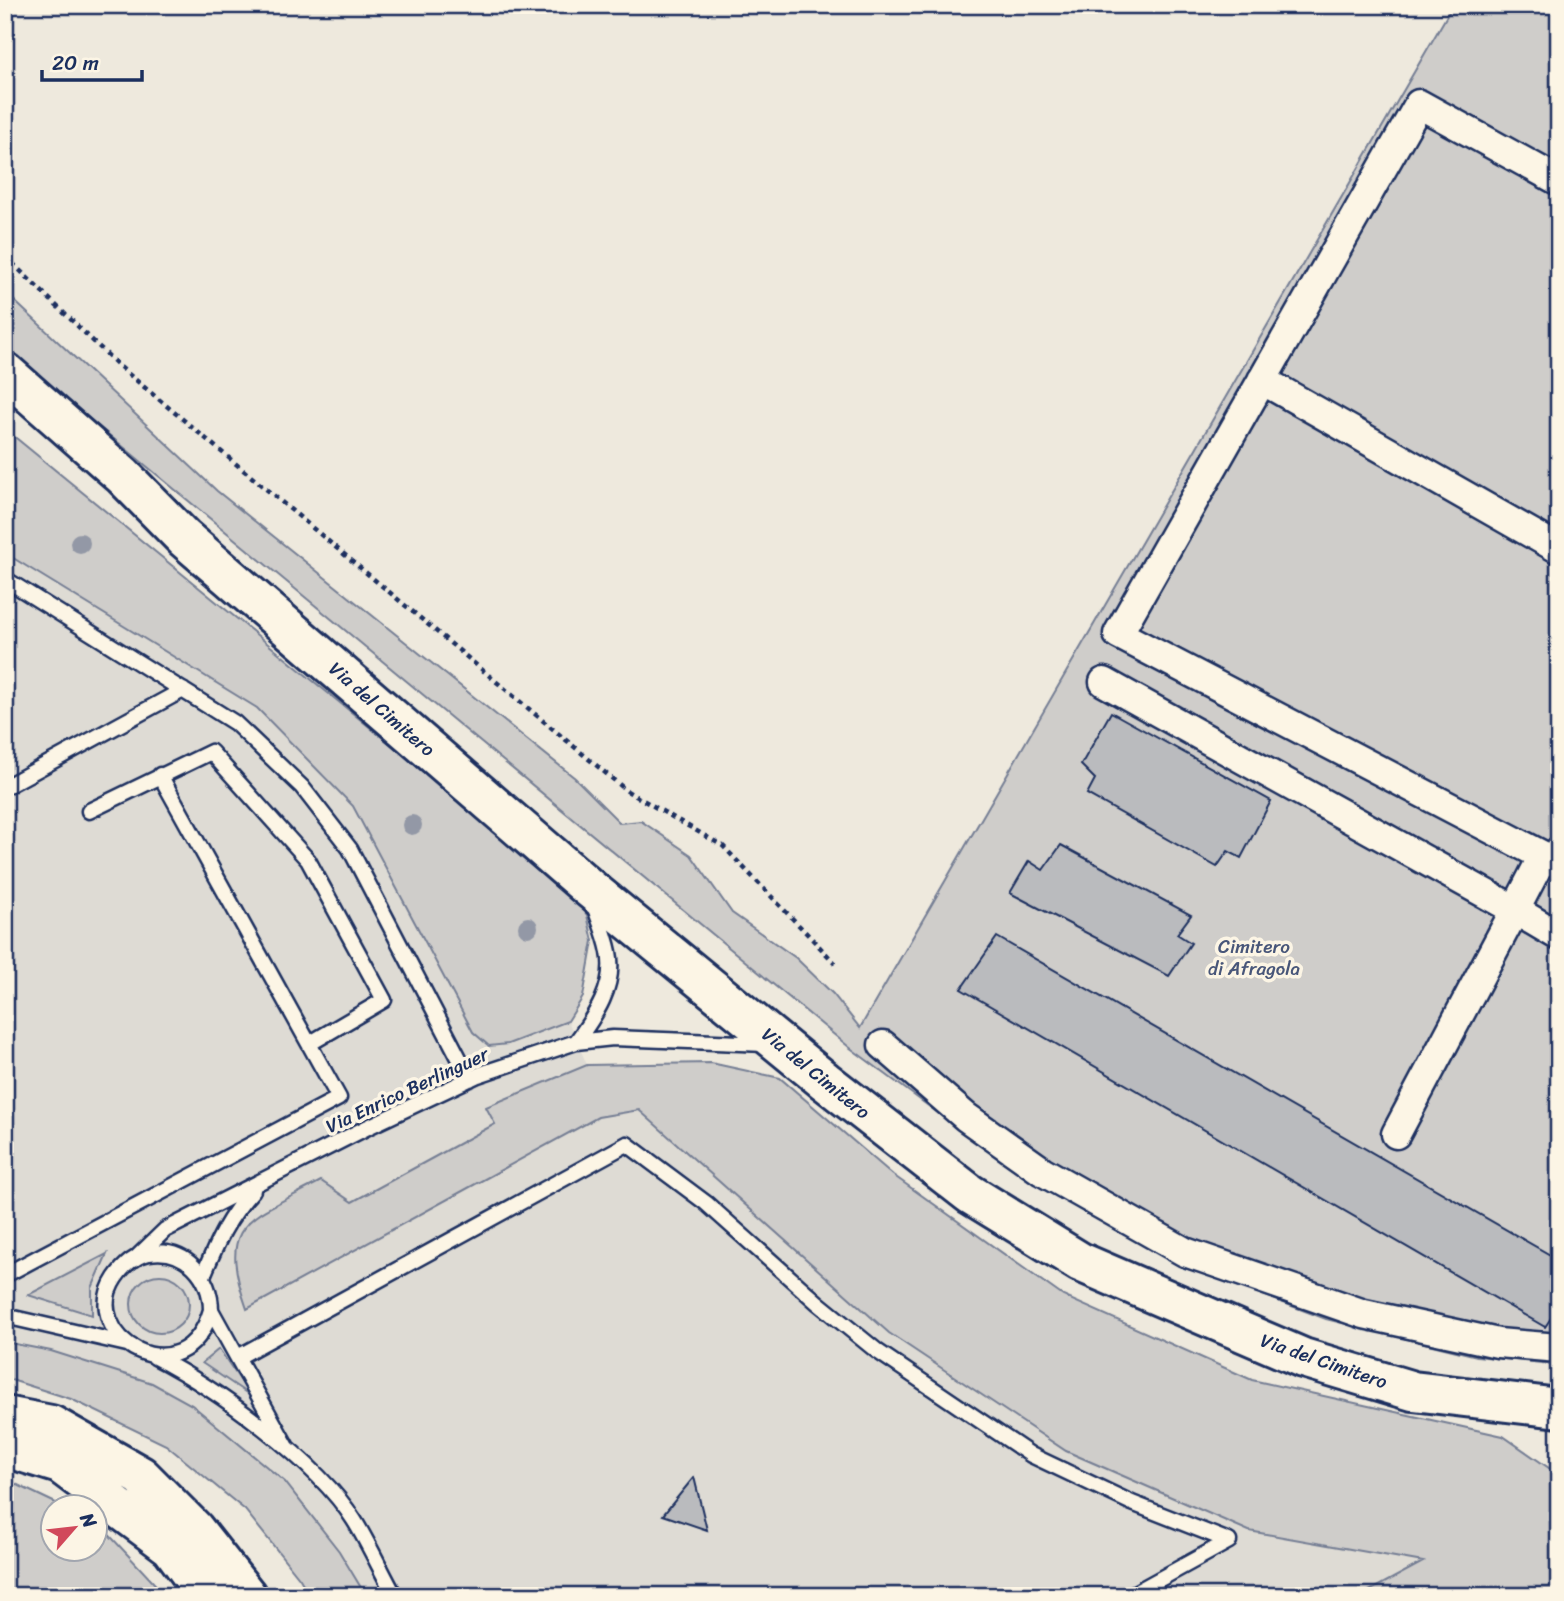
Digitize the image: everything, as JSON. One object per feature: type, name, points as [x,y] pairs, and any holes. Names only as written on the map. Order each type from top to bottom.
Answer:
[{"type":"main road","points":[[5,372],[123,476],[184,538]]},
{"type":"main road","points":[[5,406],[184,538]]},
{"type":"main road","name":"Via del Cimitero","points":[[184,538],[588,887],[779,1044],[970,1194],[1080,1262],[1303,1358],[1413,1391],[1559,1408]]},
{"type":"main road","points":[[5,1416],[51,1425],[141,1476],[194,1529],[247,1596]]},
{"type":"main road","points":[[5,1447],[60,1464],[71,1472],[171,1547],[207,1596]]},
{"type":"street","points":[[1396,1135],[1515,910],[1553,858],[1118,634],[1419,104],[1559,181]]},
{"type":"street","points":[[1262,380],[1559,550]]},
{"type":"street","points":[[1104,682],[1559,936]]},
{"type":"street","points":[[883,1045],[966,1117],[1042,1171],[1185,1252],[1364,1314],[1498,1343],[1559,1348]]},
{"type":"lane","points":[[5,579],[235,723],[293,778],[350,849],[470,1079]]},
{"type":"lane","points":[[5,787],[183,690]]},
{"type":"lane","points":[[89,811],[211,752],[308,860],[384,1000],[309,1044]]},
{"type":"lane","points":[[5,1275],[339,1098],[160,775]]},
{"type":"lane","points":[[576,1042],[597,1013],[607,987],[610,954],[588,887]]},
{"type":"lane","name":"Via Enrico Berlinguer","points":[[135,1258],[165,1230],[368,1128],[470,1079],[576,1042],[613,1038],[779,1044]]},
{"type":"lane","points":[[238,1357],[627,1144],[706,1203],[818,1303],[877,1350],[1031,1455],[1132,1503],[1229,1541],[1129,1596]]},
{"type":"lane","points":[[203,1276],[222,1229],[258,1184]]},
{"type":"lane","points":[[127,1344],[112,1324],[108,1299],[112,1283],[122,1269],[135,1258],[149,1253],[179,1256],[192,1264],[203,1276],[211,1298],[211,1310],[207,1326],[191,1344],[170,1355],[154,1356]]},
{"type":"lane","points":[[211,1310],[287,1447]]},
{"type":"lane","points":[[5,1316],[127,1344],[183,1371],[287,1447],[333,1493],[353,1519],[395,1596]]},
{"type":"path","points":[[5,256],[119,366],[626,791],[723,846],[835,963]]},
{"type":"shaded area","points":[[5,504],[297,704],[552,1000],[568,1021],[587,1065],[1424,1562],[1360,1596],[342,1596],[285,1482],[5,1356]]},
{"type":"green space","name":"Cimitero di Afragola","points":[[1453,5],[1559,5],[1559,1365],[1477,1356],[1326,1319],[1168,1259],[1005,1163],[849,1047],[5,349],[5,292],[217,491],[575,778],[620,823],[641,821],[691,855],[732,913],[796,958],[833,994],[860,1028]]},
{"type":"green space","points":[[5,429],[570,891],[587,915],[593,941],[583,997],[568,1021],[508,1044],[489,1046],[473,1032],[353,806],[257,708],[5,553]]},
{"type":"green space","points":[[711,1063],[780,1078],[893,1175],[1063,1296],[1252,1380],[1503,1436],[1559,1475],[1559,1596],[1360,1596],[1423,1562],[1249,1531],[1066,1451],[889,1333],[639,1110],[598,1117],[247,1309],[238,1279],[235,1256],[238,1239],[258,1214],[275,1204],[321,1181],[352,1202],[495,1124],[486,1107],[587,1065]]},
{"type":"green space","points":[[107,1254],[92,1288],[92,1315],[28,1295]]},
{"type":"green space","points":[[160,1275],[171,1277],[184,1288],[189,1304],[187,1315],[176,1328],[160,1333],[149,1331],[136,1320],[131,1304],[133,1293],[144,1280]]},
{"type":"green space","points":[[5,1342],[51,1351],[152,1383],[192,1405],[285,1482],[339,1551],[366,1596],[310,1596],[300,1579],[245,1510],[166,1445],[71,1399],[5,1378]]},
{"type":"green space","points":[[219,1349],[251,1396],[202,1363]]},
{"type":"green space","points":[[5,1479],[38,1495],[38,1562],[108,1562],[108,1534],[166,1596],[5,1596]]},
{"type":"building","points":[[1111,712],[1271,801],[1241,858],[1228,851],[1217,867],[1087,794],[1095,779],[1081,765]]},
{"type":"building","points":[[1061,845],[1191,915],[1177,934],[1191,943],[1169,976],[1010,893],[1029,861],[1043,870]]},
{"type":"building","points":[[997,937],[1559,1260],[1559,1306],[1545,1327],[961,989]]},
{"type":"building","points":[[694,1477],[707,1530],[663,1515]]}]
